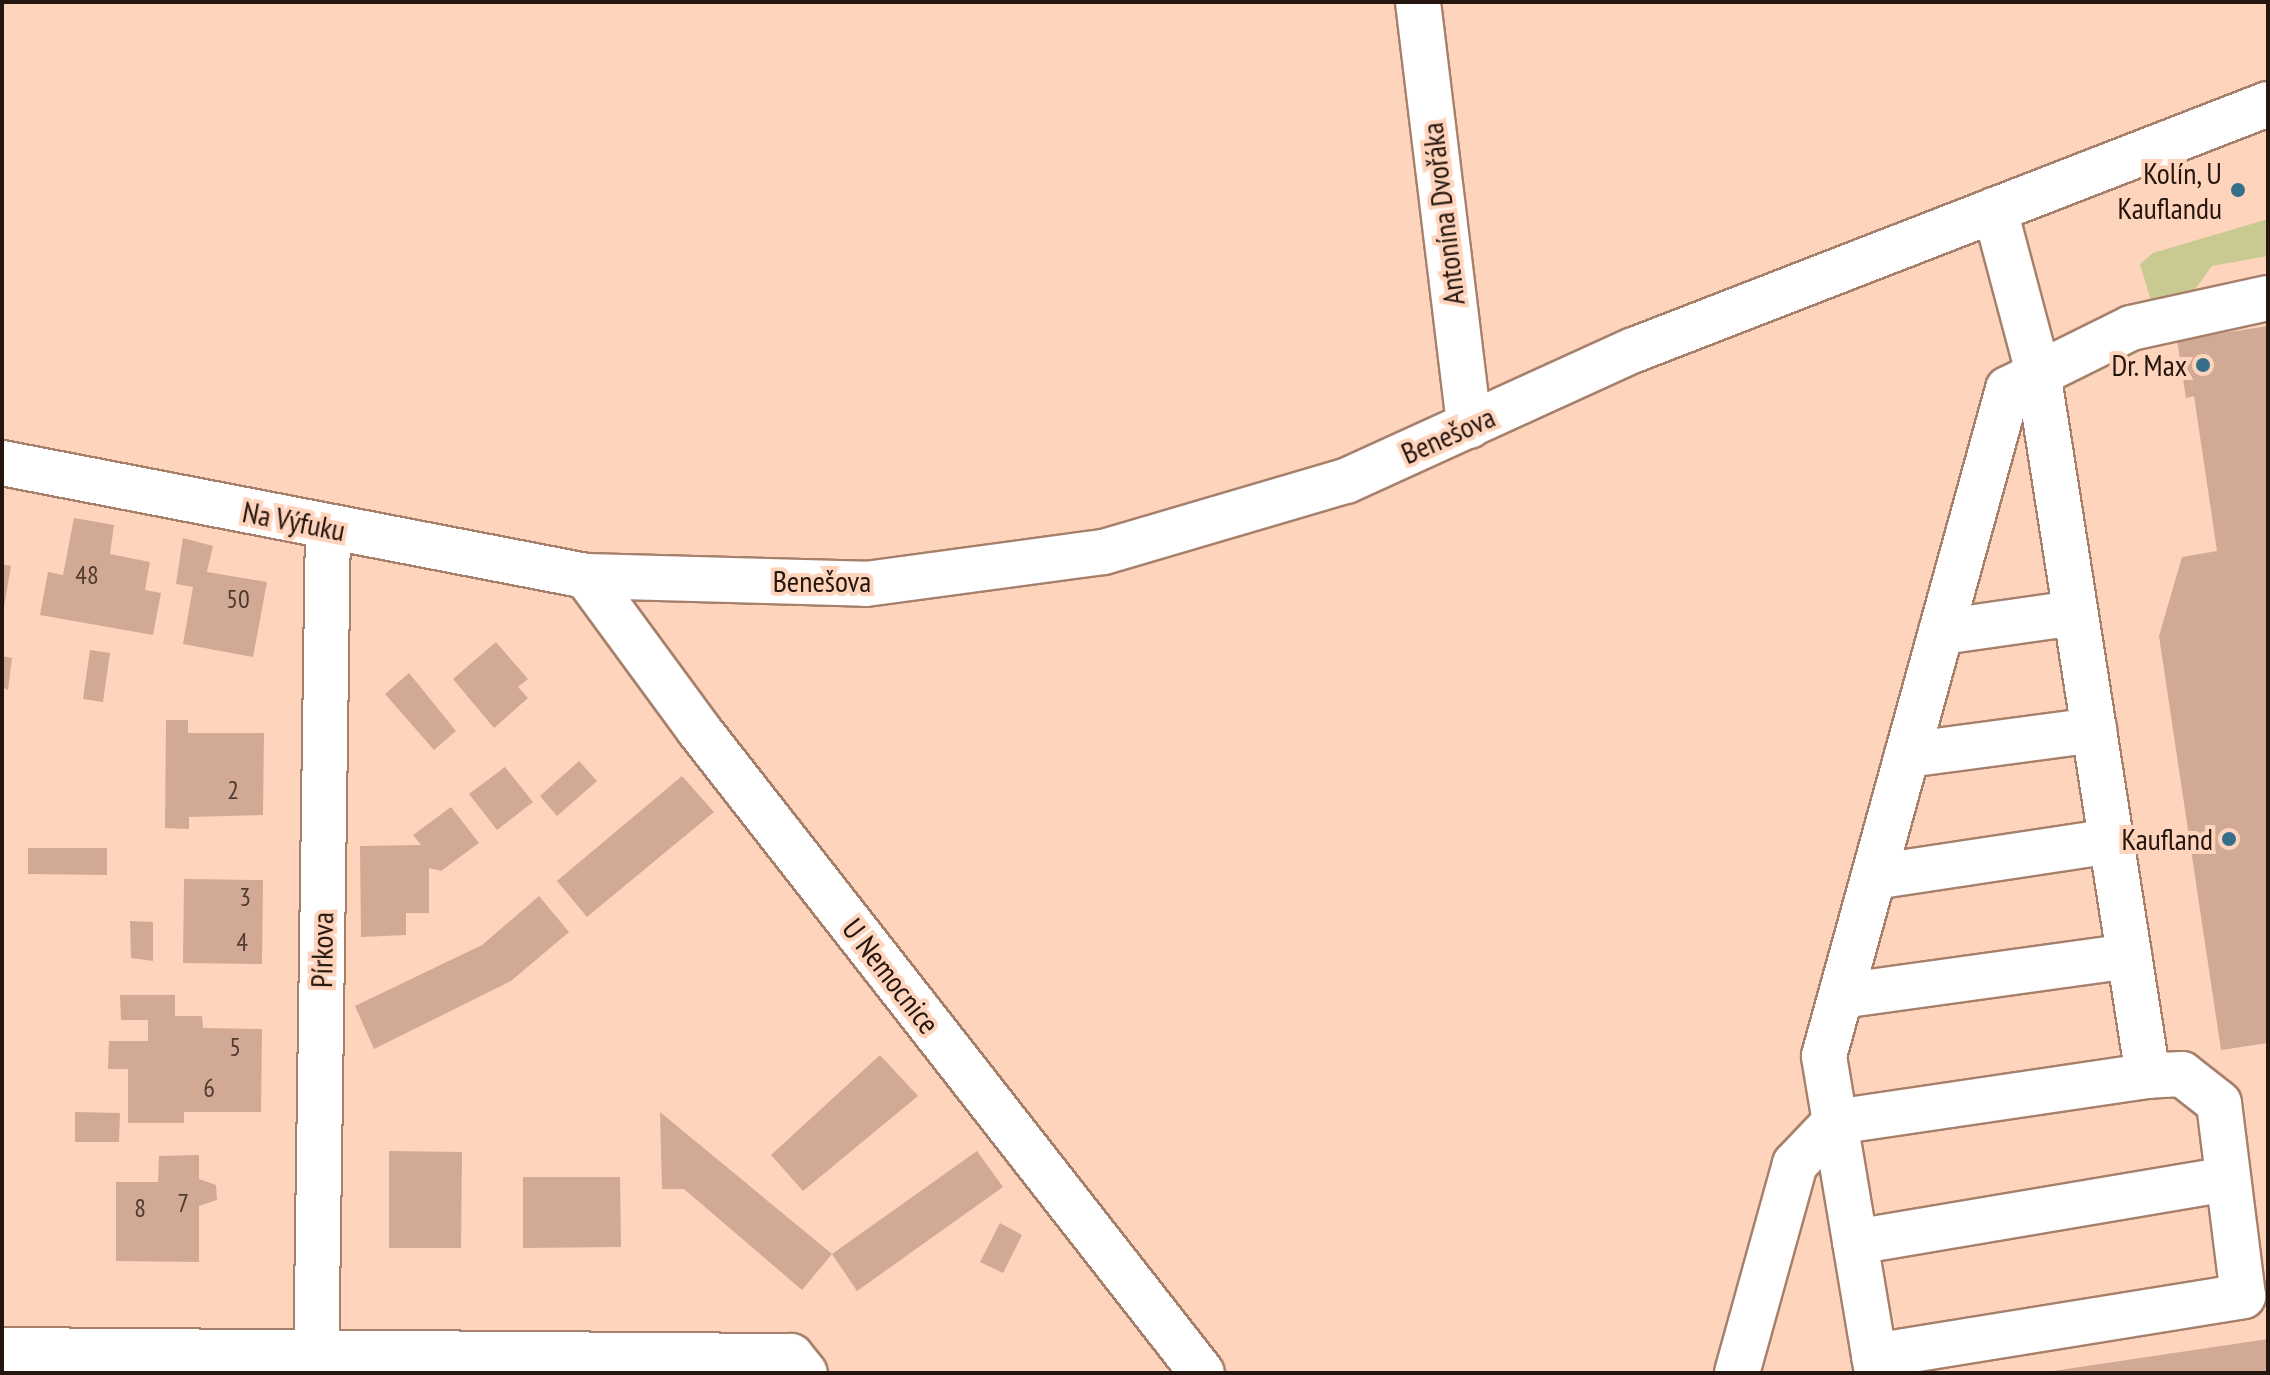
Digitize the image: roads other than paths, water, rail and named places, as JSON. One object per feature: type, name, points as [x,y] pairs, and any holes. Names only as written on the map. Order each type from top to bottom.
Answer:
[{"type":"street","name":"Antonína Dvořáka","points":[[1418,2],[1469,426]]},
{"type":"street","name":"Benešova","points":[[586,576],[866,584],[1104,552],[1346,481],[1634,350],[2268,104]]},
{"type":"street","points":[[1995,210],[2038,372],[2148,1076]]},
{"type":"street","points":[[1737,1373],[1795,1164],[1835,1122],[2148,1076],[2182,1074],[2219,1103],[2243,1296],[1876,1365],[1855,1242],[1835,1122],[1824,1056],[2008,389],[2131,328],[2268,298]]},
{"type":"street","name":"Na Výfuku","points":[[2,463],[586,576]]},
{"type":"street","name":"Pírkova","points":[[317,1363],[328,528]]},
{"type":"street","name":"U Nemocnice","points":[[586,576],[699,730],[1202,1373]]},
{"type":"street","points":[[1941,632],[2075,613]]},
{"type":"street","points":[[1907,755],[2094,730]]},
{"type":"street","points":[[1874,877],[2111,841]]},
{"type":"street","points":[[1841,996],[2129,956]]},
{"type":"street","points":[[1855,1242],[2227,1179]]},
{"type":"street","points":[[2,1350],[317,1363],[791,1356],[805,1373]]},
{"type":"place","name":"Kolín, U Kauflandu","points":[[2238,190]]},
{"type":"place","name":"Dr. Max","points":[[2203,365]]},
{"type":"place","name":"Kaufland","points":[[2229,839]]}]
